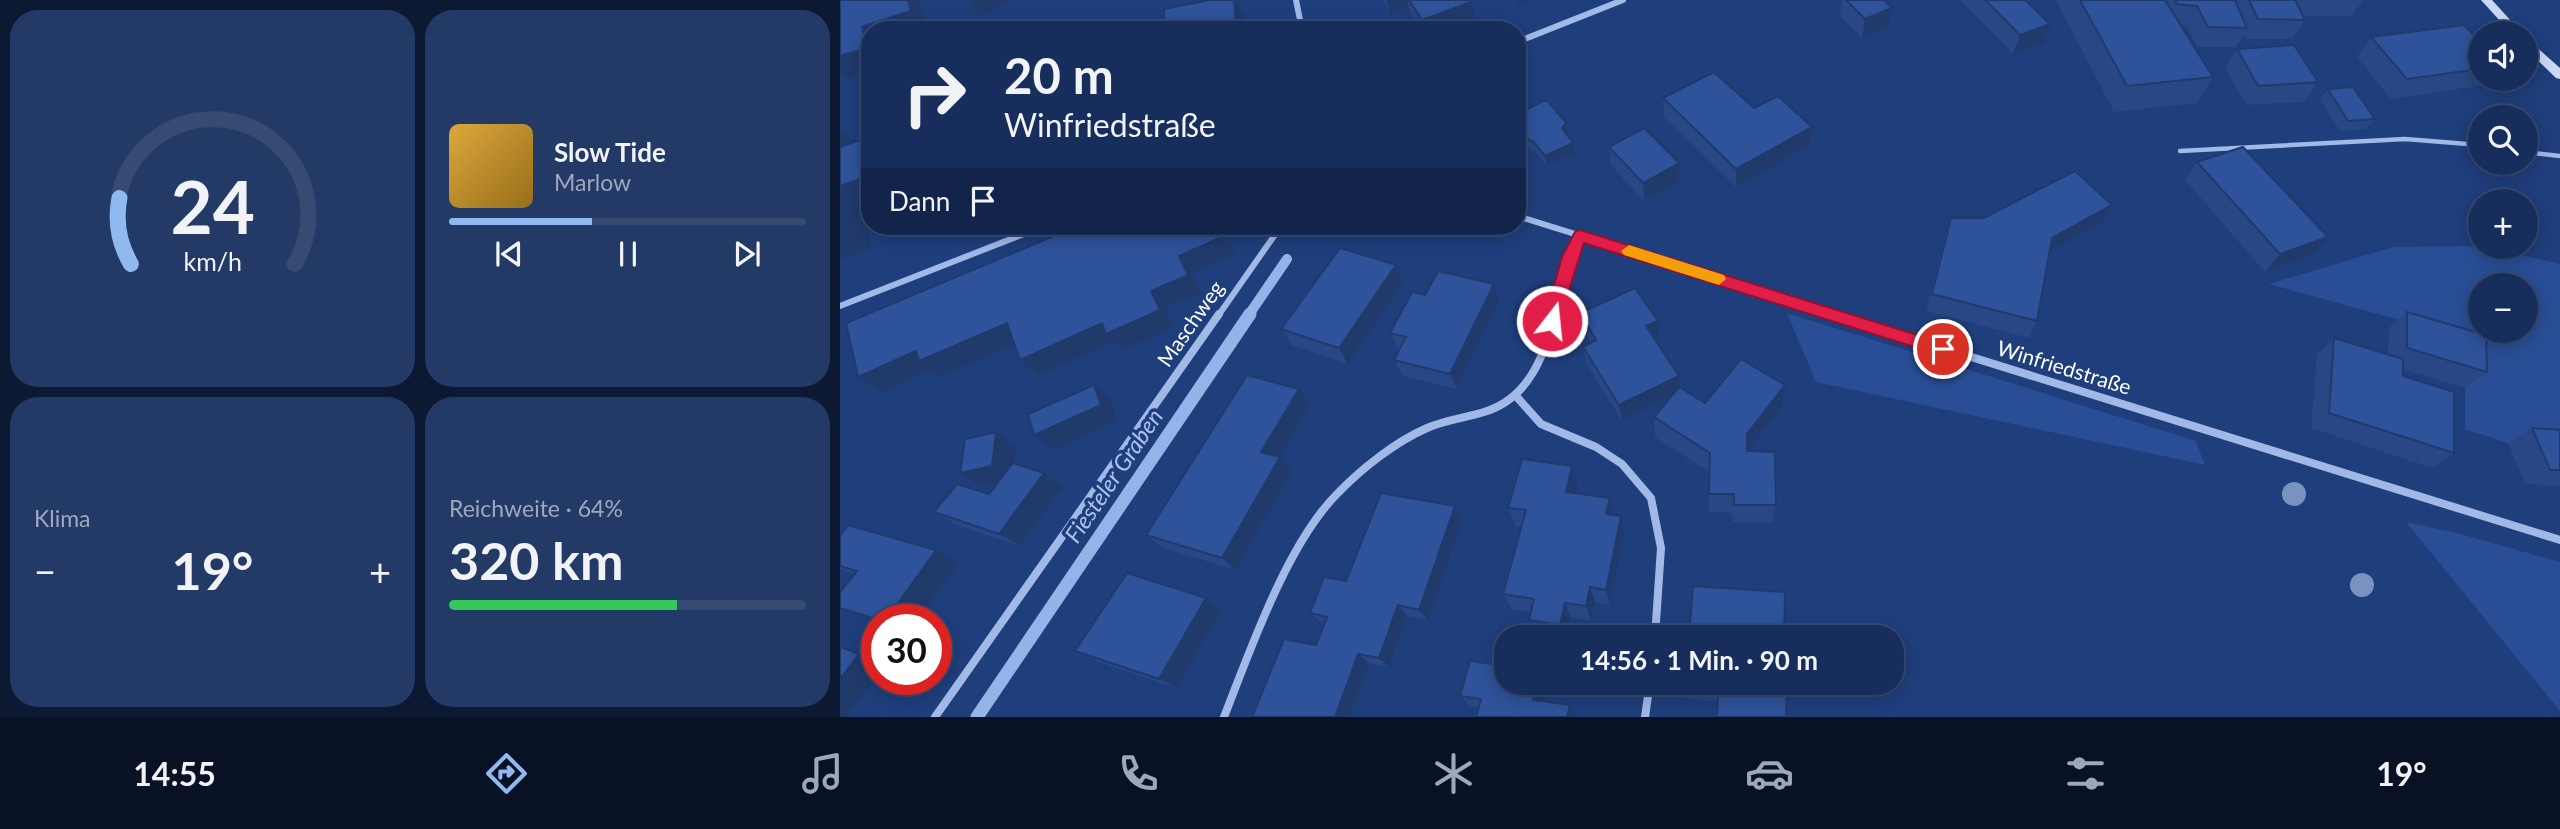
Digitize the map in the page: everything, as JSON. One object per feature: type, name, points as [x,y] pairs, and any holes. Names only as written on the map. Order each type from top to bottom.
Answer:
[{"type":"main road","points":[[2486,0],[2506,21]]},
{"type":"main road","points":[[2538,54],[2560,75]]},
{"type":"street","points":[[1296,0],[1300,21]]},
{"type":"street","points":[[1526,38],[1623,0]]},
{"type":"street","name":"Winfriedstraße","points":[[1526,219],[2560,540]]},
{"type":"street","points":[[840,306],[1021,235]]},
{"type":"street","name":"Maschweg","points":[[935,717],[1275,235]]},
{"type":"street","points":[[1224,717],[1276,586],[1334,496],[1418,432],[1503,406],[1516,396],[1539,365],[1570,257],[1580,236]]},
{"type":"street","points":[[1516,396],[1541,424],[1595,447],[1622,464],[1650,498],[1661,548],[1656,625]]},
{"type":"street","points":[[1646,717],[1649,695]]},
{"type":"lane","points":[[2180,151],[2405,139],[2468,144]]},
{"type":"lane","points":[[2538,153],[2560,156]]},
{"type":"shaded area","points":[[2468,246],[2468,259],[2538,259],[2560,264],[2560,446],[2508,443],[2465,429],[2465,338],[2269,284],[2393,247]]},
{"type":"shaded area","points":[[1787,313],[2196,441],[2205,465],[1816,382]]},
{"type":"shaded area","points":[[2406,522],[2457,533],[2560,562],[2560,711]]},
{"type":"building","points":[[840,0],[908,0],[911,11],[880,21],[861,21],[861,50],[840,56]]},
{"type":"building","points":[[1210,0],[1234,0],[1236,21],[1164,21],[1164,9]]},
{"type":"building","points":[[1409,0],[1470,0],[1471,2],[1422,20]]},
{"type":"building","points":[[1846,0],[1884,0],[1892,8],[1865,19]]},
{"type":"building","points":[[1985,0],[2025,0],[2050,24],[2020,35]]},
{"type":"building","points":[[2080,0],[2165,0],[2213,77],[2127,86]]},
{"type":"building","points":[[2175,0],[2235,0],[2247,28],[2208,27],[2197,6],[2177,4]]},
{"type":"building","points":[[2249,0],[2295,0],[2305,20],[2258,19]]},
{"type":"building","points":[[2464,25],[2468,29],[2468,71],[2407,79],[2371,37]]},
{"type":"building","points":[[2294,45],[2318,82],[2258,86],[2237,49]]},
{"type":"building","points":[[1714,72],[1754,108],[1778,96],[1812,127],[1736,169],[1663,98]]},
{"type":"building","points":[[2353,87],[2375,119],[2348,121],[2328,89]]},
{"type":"building","points":[[1548,101],[1566,123],[1562,128],[1573,143],[1545,156],[1526,136],[1526,110]]},
{"type":"building","points":[[1644,128],[1679,163],[1643,183],[1609,147]]},
{"type":"building","points":[[861,140],[861,179],[840,186],[840,147]]},
{"type":"building","points":[[2243,147],[2328,237],[2280,254],[2197,162]]},
{"type":"building","points":[[2075,171],[2112,205],[2052,238],[2037,321],[1932,294],[1951,218],[1984,218]]},
{"type":"building","points":[[1056,235],[1224,236],[1179,256],[1188,275],[1151,291],[1160,310],[1106,334],[1102,323],[1020,360],[1007,323],[919,361],[916,351],[858,377],[846,323]]},
{"type":"building","points":[[1340,248],[1396,265],[1339,348],[1281,329]]},
{"type":"building","points":[[1438,271],[1494,284],[1450,374],[1394,360],[1406,337],[1390,333],[1412,292],[1425,295]]},
{"type":"building","points":[[1635,288],[1658,321],[1646,326],[1679,376],[1619,405],[1583,347],[1596,340],[1580,313]]},
{"type":"building","points":[[2407,312],[2468,330],[2468,343],[2486,343],[2487,372],[2407,348]]},
{"type":"building","points":[[2334,338],[2403,359],[2403,376],[2454,392],[2454,453],[2329,413]]},
{"type":"building","points":[[1741,359],[1785,385],[1747,434],[1747,451],[1775,452],[1776,505],[1734,505],[1734,494],[1709,494],[1710,453],[1654,417],[1679,387],[1705,403]]},
{"type":"building","points":[[1247,375],[1299,389],[1261,452],[1280,457],[1222,558],[1146,535]]},
{"type":"building","points":[[1094,385],[1101,405],[1034,435],[1028,414]]},
{"type":"building","points":[[2532,428],[2560,430],[2560,470],[2550,470]]},
{"type":"building","points":[[996,432],[992,466],[960,473],[965,439]]},
{"type":"building","points":[[1522,459],[1572,466],[1566,492],[1610,498],[1606,514],[1621,516],[1606,590],[1590,587],[1586,606],[1565,603],[1560,625],[1529,620],[1534,599],[1503,594],[1526,510],[1508,508]]},
{"type":"building","points":[[1013,463],[1044,473],[999,534],[934,512],[957,484],[989,494]]},
{"type":"building","points":[[1381,493],[1455,506],[1419,610],[1398,605],[1379,658],[1358,654],[1335,717],[1252,717],[1284,639],[1316,645],[1327,617],[1310,613],[1324,577],[1346,581]]},
{"type":"building","points":[[848,525],[936,550],[897,604],[861,604],[861,614],[840,608],[840,592],[857,571],[840,566],[840,536]]},
{"type":"building","points":[[1127,573],[1206,598],[1159,679],[1075,651]]},
{"type":"building","points":[[1693,586],[1785,592],[1784,625],[1690,625]]},
{"type":"building","points":[[840,647],[859,654],[840,679]]},
{"type":"building","points":[[1470,661],[1494,664],[1494,695],[1534,695],[1533,700],[1570,705],[1567,717],[1476,717],[1481,699],[1460,696]]},
{"type":"building","points":[[1718,695],[1787,695],[1786,717],[1717,717]]},
{"type":"waterway","name":"Fiesteler Graben","points":[[1248,316],[1287,259]]},
{"type":"waterway","name":"Fiesteler Graben","points":[[977,717],[1250,314]]},
{"type":"slow traffic","points":[[1629,251],[1719,279]]},
{"type":"route","points":[[1552,321],[1570,257],[1580,236],[1943,349]]}]
